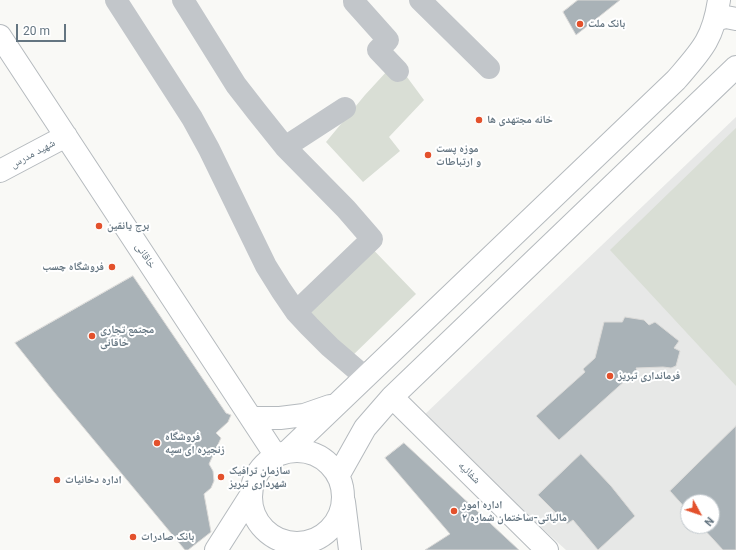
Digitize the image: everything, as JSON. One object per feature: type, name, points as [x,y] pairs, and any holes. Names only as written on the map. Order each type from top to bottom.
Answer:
[{"type":"main road","points":[[343,499],[341,511],[336,522],[328,531],[318,538],[307,542],[295,543],[283,541],[272,536],[263,528],[256,518],[252,507],[251,495],[253,483],[258,472],[266,463],[282,454],[365,377],[676,80],[701,52],[723,13]]},
{"type":"main road","name":"خاقانی","points":[[0,36],[252,418],[282,454]]},
{"type":"main road","points":[[338,476],[365,428],[392,397],[736,67]]},
{"type":"main road","name":"شهید مدرس","points":[[0,171],[66,136]]},
{"type":"main road","name":"شفائیه","points":[[392,397],[547,550]]},
{"type":"main road","points":[[252,418],[304,416],[338,402]]},
{"type":"main road","points":[[282,454],[300,451],[312,453],[322,458],[332,466],[342,487],[350,550]]},
{"type":"main road","points":[[216,550],[251,495]]},
{"type":"street","points":[[116,0],[192,118],[209,148],[266,266],[296,312],[330,347],[365,377]]},
{"type":"street","points":[[183,0],[236,85],[285,147],[346,209],[372,239],[296,312]]},
{"type":"street","points":[[420,0],[489,68]]},
{"type":"street","points":[[354,2],[388,40],[378,50],[398,71]]},
{"type":"street","points":[[285,147],[345,108]]},
{"type":"shaded area","points":[[388,70],[407,77],[424,100],[389,137],[400,151],[363,182],[326,142]]},
{"type":"shaded area","points":[[736,117],[736,550],[566,550],[421,418]]},
{"type":"shaded area","points":[[736,128],[736,386],[610,250]]},
{"type":"shaded area","points":[[362,238],[416,294],[351,357],[297,299]]},
{"type":"building","name":"بانک ملت","points":[[578,0],[620,0],[576,35],[563,12]]},
{"type":"building","name":"فروشگاه زنجیره ای سپه","points":[[133,276],[226,413],[231,415],[228,422],[216,433],[221,438],[209,464],[213,471],[214,481],[211,488],[204,494],[211,532],[188,550],[185,550],[15,343]]},
{"type":"building","name":"فرمانداری تبریز","points":[[625,317],[644,320],[649,325],[655,322],[679,341],[674,348],[680,351],[676,366],[671,368],[636,368],[637,370],[559,440],[536,416],[585,372],[583,369],[595,358],[604,322],[622,322]]},
{"type":"building","points":[[736,426],[736,550],[723,550],[708,534],[720,534],[720,494],[680,494],[680,502],[670,491]]},
{"type":"building","name":"اداره امور مالیاتی-ساختمان شماره ۲","points":[[404,443],[519,550],[425,550],[450,534],[385,458]]},
{"type":"building","points":[[581,454],[611,486],[635,516],[598,550],[573,520],[567,524],[538,495]]},
{"type":"place","name":"بانک ملت","points":[[580,24]]},
{"type":"place","name":"خانه مجتهدی ها","points":[[479,120]]},
{"type":"place","name":"موزه پست و ارتباطات","points":[[428,155]]},
{"type":"place","name":"برج یانقین","points":[[99,226]]},
{"type":"place","name":"فروشگاه چسب","points":[[112,267]]},
{"type":"place","name":"مجتمع تجاری خاقانی","points":[[92,336]]},
{"type":"place","name":"فرمانداری تبریز","points":[[610,376]]},
{"type":"place","name":"فروشگاه زنجیره ای سپه","points":[[157,443]]},
{"type":"place","name":"سازمان ترافیک شهرداری تبریز","points":[[221,477]]},
{"type":"place","name":"اداره دخانیات","points":[[57,480]]},
{"type":"place","name":"اداره امور مالیاتی-ساختمان شماره ۲","points":[[454,511]]},
{"type":"place","name":"بانک صادرات","points":[[133,537]]}]
